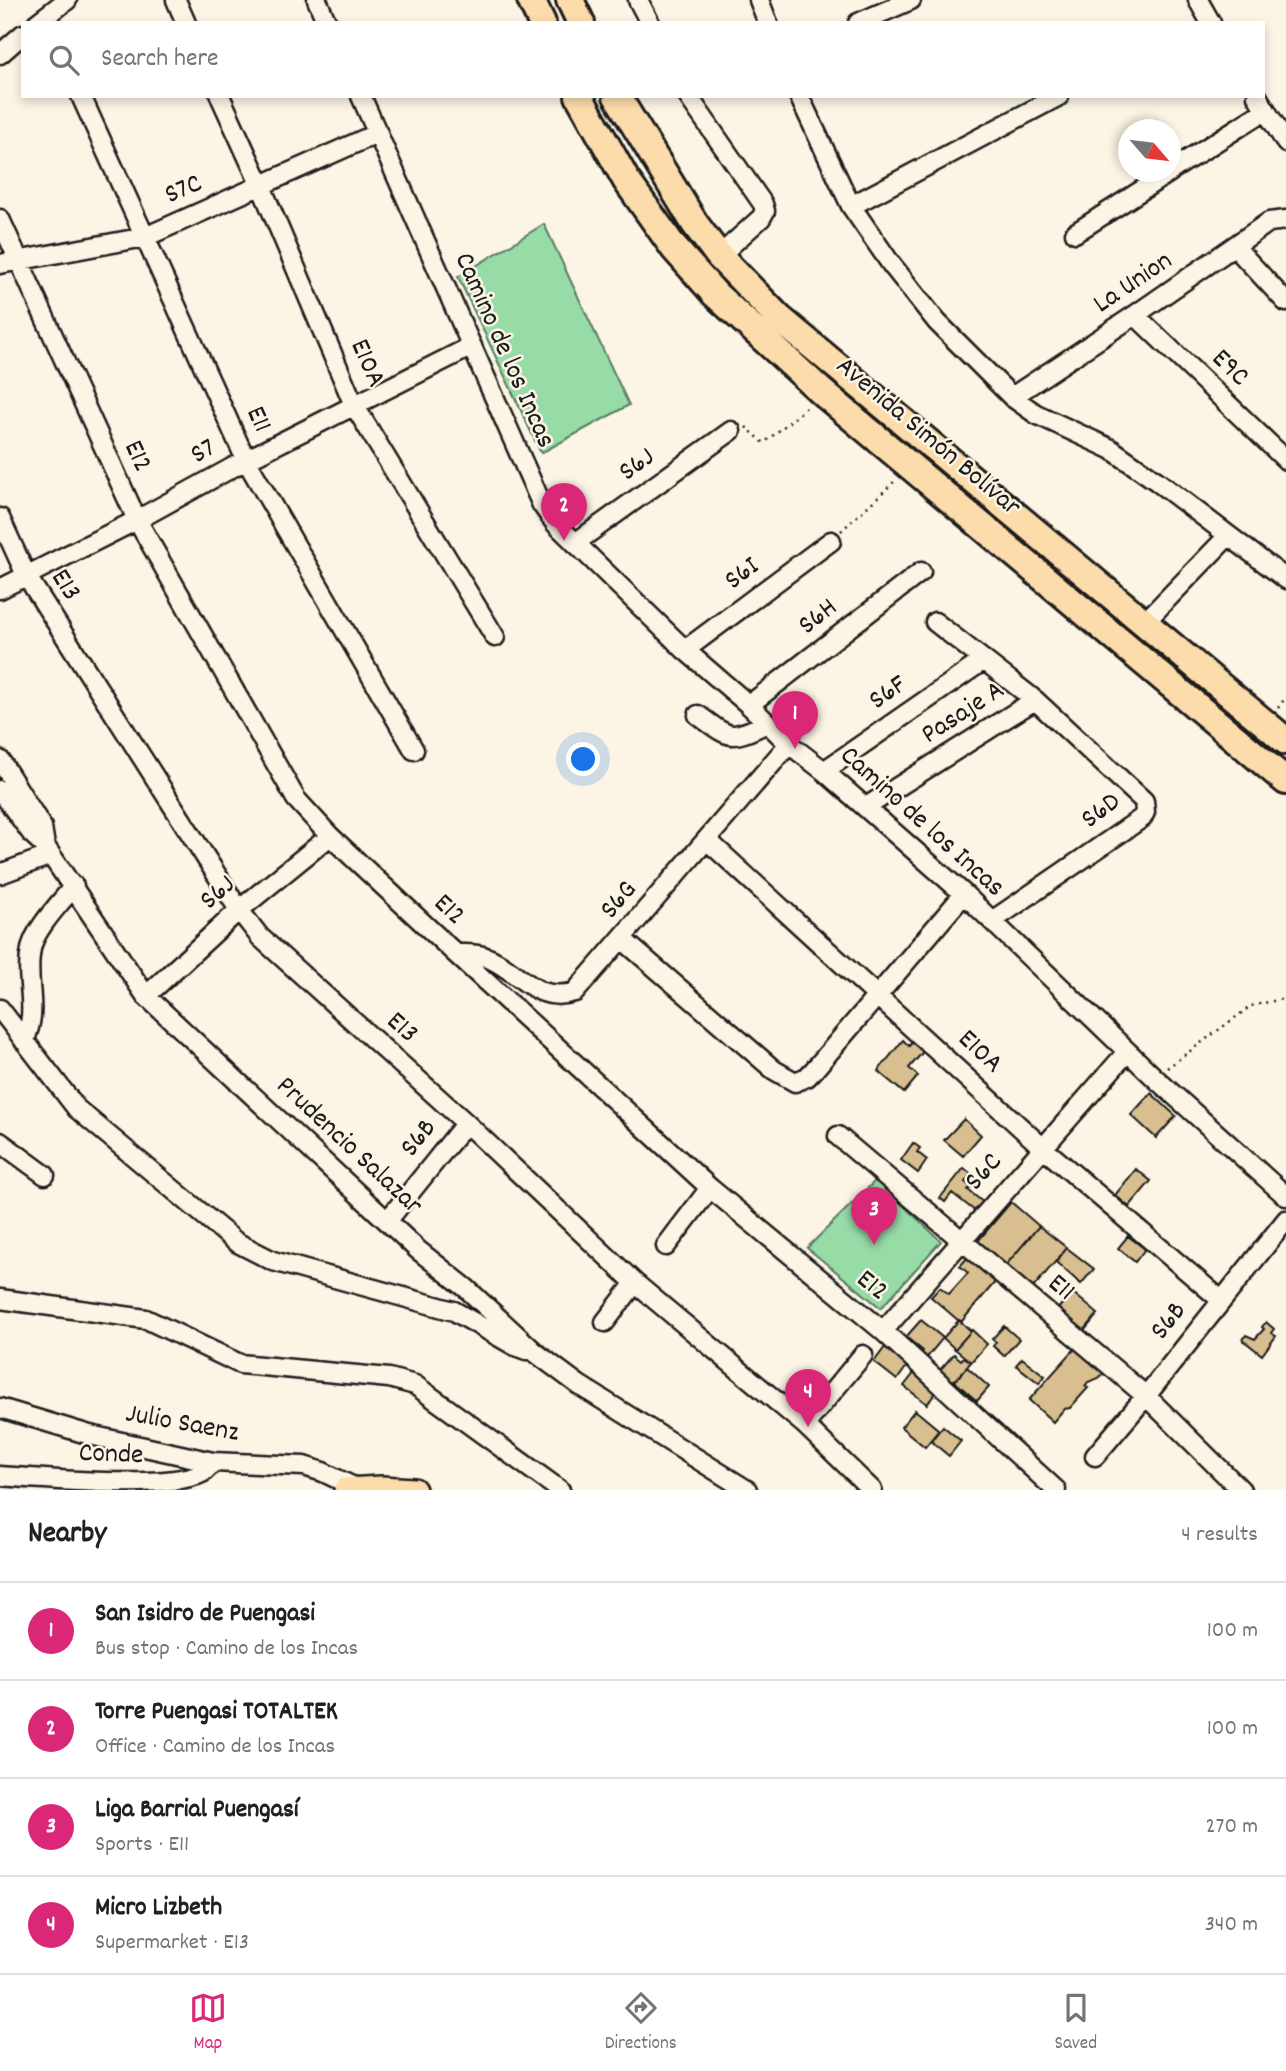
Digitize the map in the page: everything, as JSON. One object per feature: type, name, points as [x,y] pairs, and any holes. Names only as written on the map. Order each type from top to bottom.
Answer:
[{"type":"highway","points":[[531,0],[541,21]]},
{"type":"highway","points":[[570,0],[580,21]]},
{"type":"highway","name":"Avenida Simón Bolívar","points":[[580,98],[626,180],[674,248],[715,294],[823,393],[1286,782]]},
{"type":"highway","name":"Avenida Simón Bolívar","points":[[618,98],[695,224],[719,256],[779,318],[1286,741]]},
{"type":"main road","points":[[351,1489],[414,1490]]},
{"type":"street","points":[[44,21],[67,0]]},
{"type":"street","points":[[176,0],[185,21]]},
{"type":"street","points":[[317,0],[326,21]]},
{"type":"street","points":[[638,0],[649,21]]},
{"type":"street","points":[[760,0],[767,21]]},
{"type":"street","points":[[863,21],[911,0]]},
{"type":"street","points":[[1198,0],[1206,21]]},
{"type":"street","points":[[0,51],[21,35]]},
{"type":"street","name":"E11","points":[[82,98],[246,460],[414,750]]},
{"type":"street","name":"E10A","points":[[221,98],[354,405],[495,637]]},
{"type":"street","name":"Camino de los Incas","points":[[362,98],[542,505],[555,523],[685,650],[749,705],[789,744],[824,771],[964,894],[1127,1052],[1286,1196]]},
{"type":"street","points":[[689,98],[763,204],[765,211],[761,218],[719,256]]},
{"type":"street","points":[[800,98],[851,206],[891,264],[937,322],[1012,397],[1036,414],[1111,449],[1286,579]]},
{"type":"street","points":[[851,206],[1055,98]]},
{"type":"street","points":[[1181,163],[1261,103],[1286,143]]},
{"type":"street","name":"S7C","points":[[0,264],[145,237],[378,134]]},
{"type":"street","points":[[1075,233],[1153,182]]},
{"type":"street","name":"E12","points":[[0,219],[137,520],[296,799],[330,836],[710,1188],[883,1331],[1056,1490]]},
{"type":"street","name":"La Union","points":[[1012,397],[1269,222],[1286,220]]},
{"type":"street","points":[[1235,247],[1286,302]]},
{"type":"street","name":"E9C","points":[[1135,315],[1286,460]]},
{"type":"street","name":"S7","points":[[0,589],[472,346]]},
{"type":"street","name":"S6J","points":[[575,543],[731,431]]},
{"type":"street","name":"E13","points":[[0,518],[26,575],[239,910],[260,937],[466,1123],[635,1283],[805,1425],[872,1490]]},
{"type":"street","points":[[1144,623],[1228,536]]},
{"type":"street","name":"S6I","points":[[685,650],[831,541]]},
{"type":"street","name":"S6H","points":[[749,705],[921,572]]},
{"type":"street","name":"Pasaje A","points":[[866,807],[1035,699],[935,622]]},
{"type":"street","name":"S6F","points":[[824,771],[984,660]]},
{"type":"street","name":"S6D","points":[[992,921],[1142,818],[1145,812],[1144,801],[1035,699]]},
{"type":"street","points":[[698,715],[727,736],[740,736],[767,723]]},
{"type":"street","name":"S6G","points":[[456,954],[481,956],[541,992],[562,996],[575,992],[789,744]]},
{"type":"street","name":"Prudencio Salazar","points":[[0,760],[42,827],[48,851],[146,996],[418,1250],[466,1288],[536,1353],[579,1385],[747,1490]]},
{"type":"street","points":[[0,790],[48,851],[0,874]]},
{"type":"street","name":"S6J","points":[[146,996],[239,910],[330,836]]},
{"type":"street","name":"E10A","points":[[707,840],[1044,1148],[1221,1300]]},
{"type":"street","points":[[24,1041],[33,1016],[31,947],[36,936],[74,886]]},
{"type":"street","points":[[622,939],[774,1070],[795,1082],[807,1077],[964,894]]},
{"type":"street","points":[[0,1009],[77,1109],[236,1242],[273,1261],[454,1311],[515,1346],[536,1353]]},
{"type":"street","name":"S6C","points":[[883,1331],[1127,1052]]},
{"type":"street","name":"S6B","points":[[388,1220],[466,1123]]},
{"type":"street","name":"E11","points":[[838,1136],[1146,1396],[1241,1490]]},
{"type":"street","points":[[0,1142],[46,1175]]},
{"type":"street","points":[[666,1246],[710,1188]]},
{"type":"street","name":"S6B","points":[[1095,1456],[1286,1220]]},
{"type":"street","points":[[605,1322],[635,1283]]},
{"type":"street","points":[[0,1299],[146,1320],[240,1364],[389,1378],[415,1385],[560,1490]]},
{"type":"street","points":[[805,1425],[863,1355]]},
{"type":"street","name":"Julio Saenz","points":[[0,1408],[90,1435],[213,1462],[304,1466],[323,1472],[351,1489]]},
{"type":"street","name":"Conde","points":[[0,1476],[136,1486],[187,1479],[202,1473],[213,1462]]},
{"type":"path","points":[[731,431],[741,422],[764,443],[823,393]]},
{"type":"path","points":[[831,541],[911,466]]},
{"type":"path","points":[[1155,1078],[1251,1006],[1286,998]]},
{"type":"green space","points":[[544,224],[629,405],[541,453],[458,277]]},
{"type":"green space","points":[[876,1180],[941,1241],[881,1308],[807,1248]]},
{"type":"building","points":[[917,1037],[928,1046],[909,1068],[918,1076],[904,1093],[878,1071],[903,1040],[909,1046]]},
{"type":"building","points":[[1151,1093],[1176,1116],[1156,1138],[1131,1115]]},
{"type":"building","points":[[964,1119],[981,1135],[963,1156],[944,1140]]},
{"type":"building","points":[[913,1143],[920,1148],[917,1152],[927,1160],[918,1173],[901,1160]]},
{"type":"building","points":[[964,1168],[971,1174],[965,1182],[971,1187],[968,1190],[984,1203],[976,1212],[952,1193],[945,1202],[940,1198]]},
{"type":"building","points":[[1136,1169],[1151,1181],[1129,1207],[1115,1195]]},
{"type":"building","points":[[1011,1202],[1039,1226],[1006,1265],[978,1241]]},
{"type":"building","points":[[1039,1226],[1067,1248],[1032,1289],[1006,1265]]},
{"type":"building","points":[[1128,1236],[1145,1249],[1135,1262],[1118,1248]]},
{"type":"building","points":[[1067,1248],[1094,1269],[1081,1284],[1056,1262]]},
{"type":"building","points":[[968,1257],[996,1281],[962,1321],[959,1321],[931,1297],[940,1287],[949,1294],[968,1273],[960,1266]]},
{"type":"building","points":[[1072,1292],[1098,1314],[1083,1332],[1057,1310]]},
{"type":"building","points":[[921,1320],[943,1338],[924,1361],[919,1356],[923,1351],[906,1337]]},
{"type":"building","points":[[959,1320],[971,1331],[955,1349],[943,1338]]},
{"type":"building","points":[[1266,1322],[1274,1329],[1271,1333],[1276,1336],[1262,1355],[1243,1340],[1246,1335],[1255,1339],[1264,1329],[1262,1327]]},
{"type":"building","points":[[1004,1326],[1019,1339],[1004,1356],[993,1346],[996,1342],[992,1339]]},
{"type":"building","points":[[972,1330],[987,1344],[971,1362],[955,1349]]},
{"type":"building","points":[[1079,1344],[1109,1367],[1099,1378],[1088,1382],[1085,1386],[1088,1388],[1053,1422],[1029,1400]]},
{"type":"building","points":[[885,1347],[907,1366],[897,1380],[874,1362]]},
{"type":"building","points":[[954,1354],[961,1360],[964,1357],[971,1362],[954,1382],[940,1370]]},
{"type":"building","points":[[1022,1358],[1045,1376],[1039,1383],[1016,1365]]},
{"type":"building","points":[[967,1367],[989,1387],[977,1401],[954,1381]]},
{"type":"building","points":[[915,1372],[938,1390],[927,1404],[904,1386]]},
{"type":"building","points":[[915,1410],[939,1430],[925,1447],[901,1427]]},
{"type":"building","points":[[943,1426],[961,1441],[949,1456],[931,1441]]},
{"type":"place","name":"Torre Puengasi TOTALTEK","points":[[564,541]]},
{"type":"place","name":"San Isidro de Puengasi","points":[[795,749]]},
{"type":"place","name":"Liga Barrial Puengasí","points":[[874,1245]]},
{"type":"place","name":"Micro Lizbeth","points":[[808,1427]]}]
